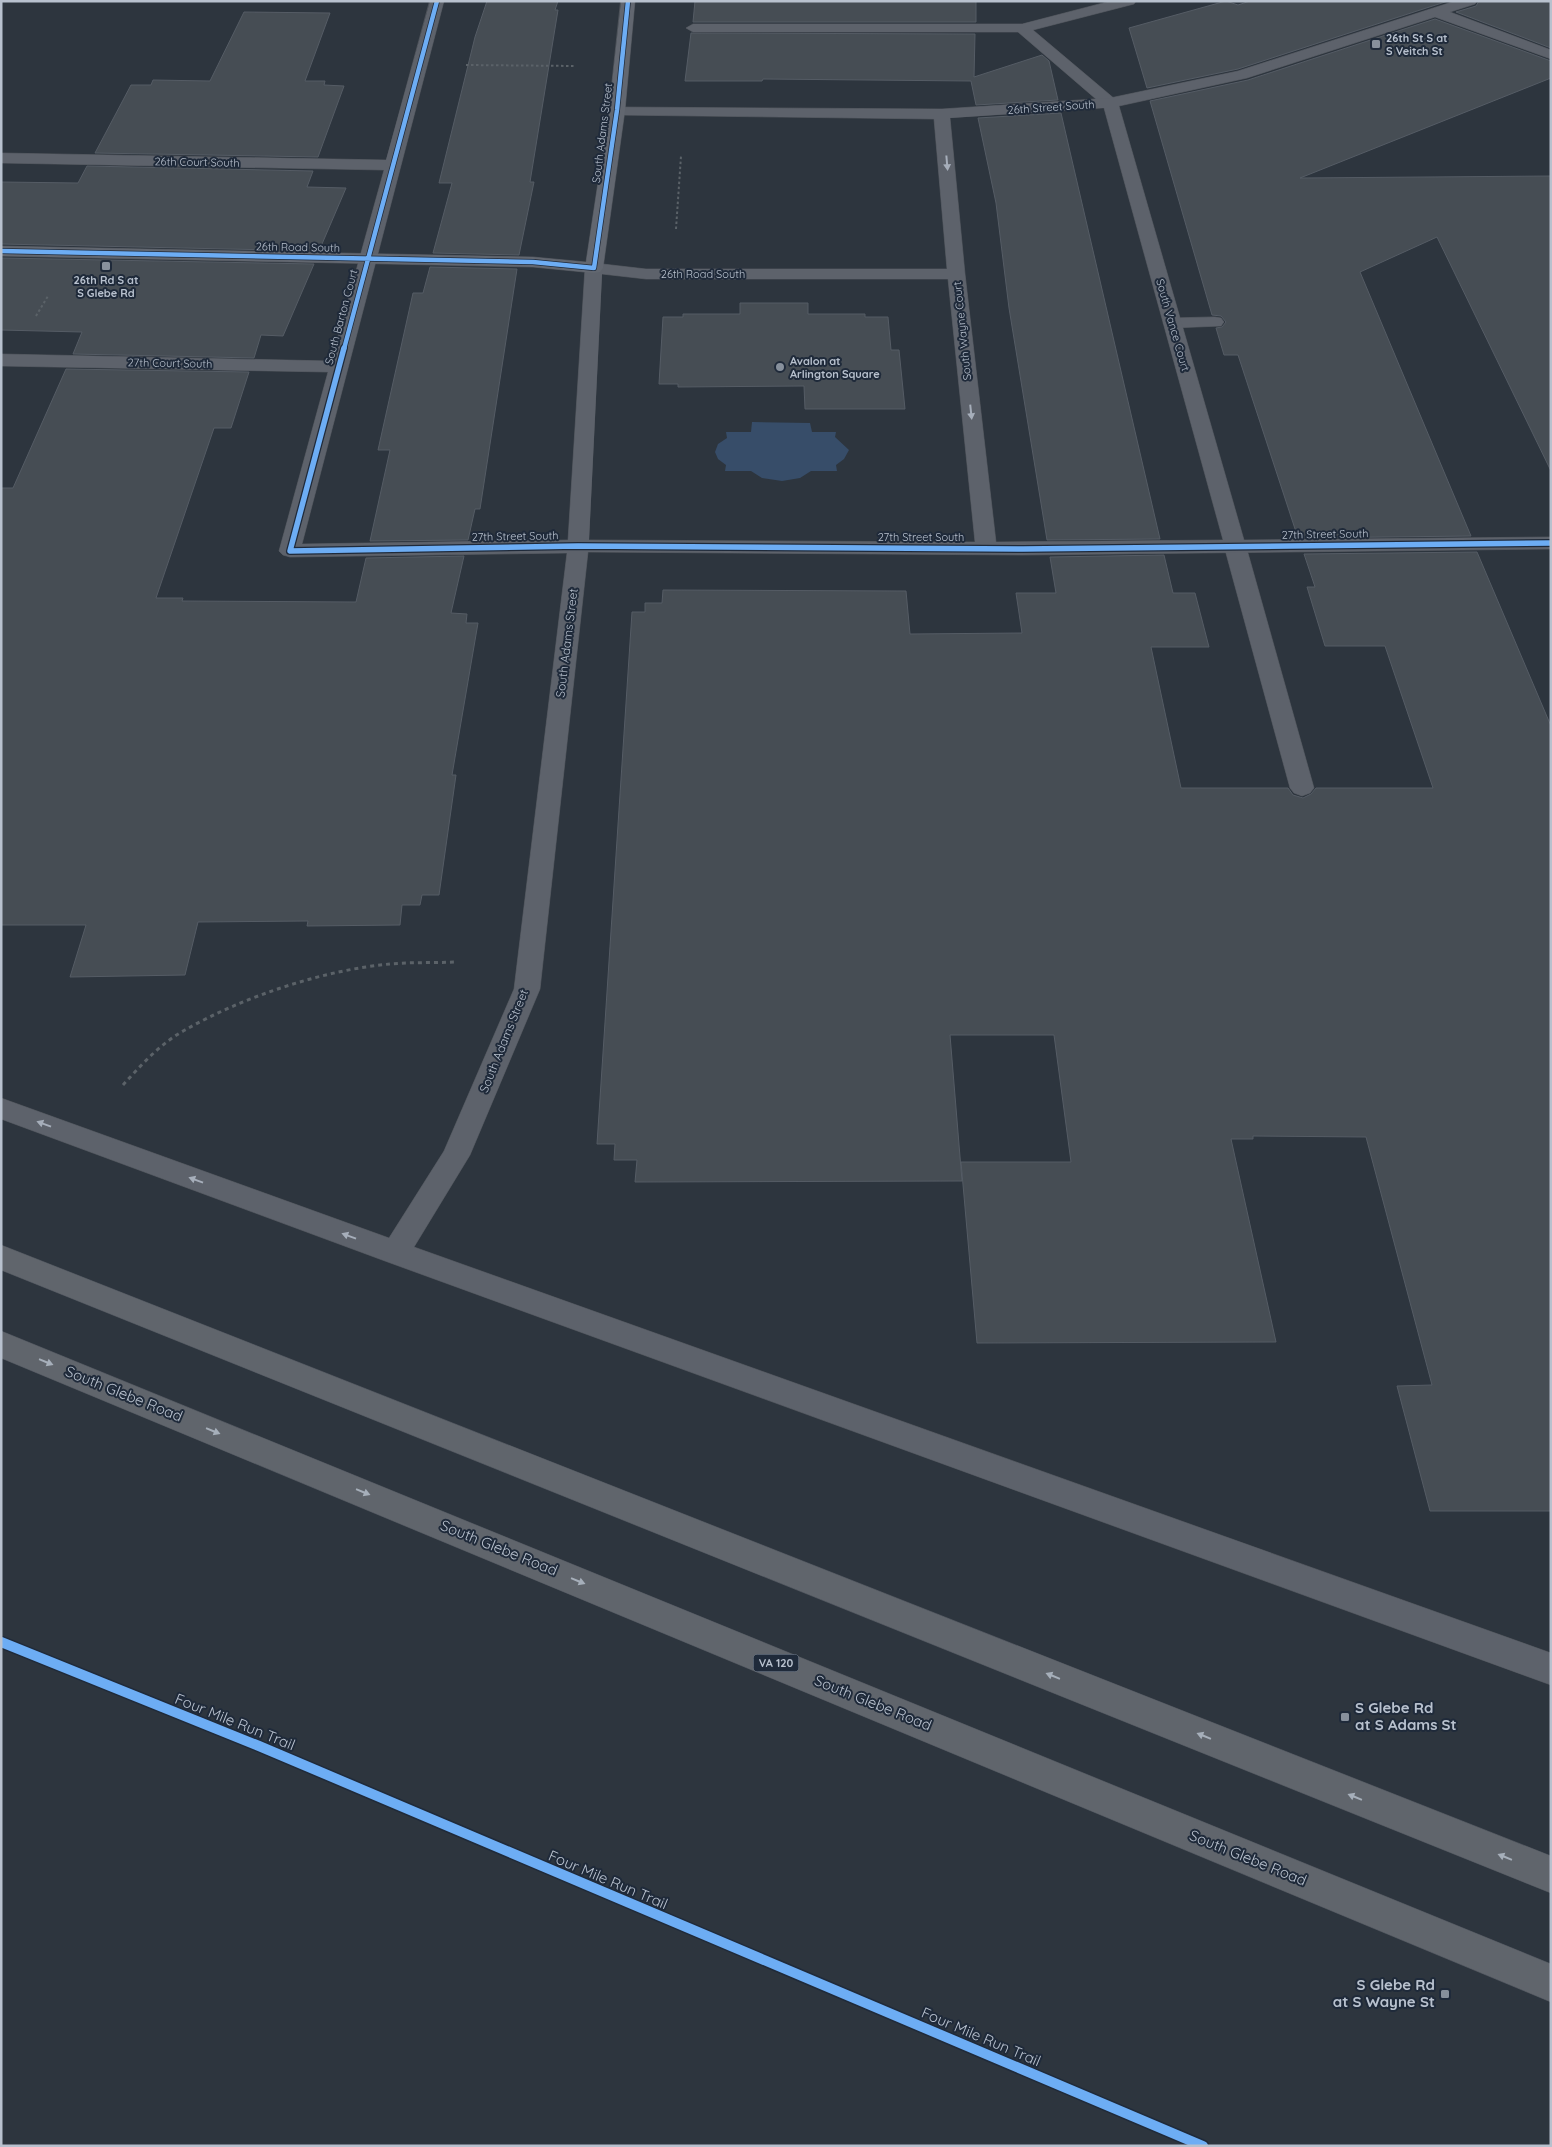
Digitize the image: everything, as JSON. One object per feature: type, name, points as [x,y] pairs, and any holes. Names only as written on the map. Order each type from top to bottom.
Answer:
[{"type":"main road","points":[[1,1257],[1551,1875]]},
{"type":"main road","name":"South Glebe Road","points":[[1,1344],[1551,1983]]},
{"type":"street","name":"South Barton Court","points":[[290,551],[437,1]]},
{"type":"street","name":"South Adams Street","points":[[394,1253],[456,1155],[527,989],[578,546],[594,268],[617,110],[628,1]]},
{"type":"street","points":[[693,28],[1022,28],[1129,1]]},
{"type":"street","name":"26th Street South","points":[[617,110],[942,114],[1110,103],[1242,75],[1438,13],[1470,1]]},
{"type":"street","points":[[1438,13],[1551,56]]},
{"type":"street","points":[[1022,28],[1110,103]]},
{"type":"street","name":"South Vance Court","points":[[1110,103],[1302,788]]},
{"type":"street","name":"South Wayne Court","points":[[942,114],[956,274],[986,548]]},
{"type":"street","name":"26th Court South","points":[[1,158],[394,165]]},
{"type":"street","name":"26th Road South","points":[[1,251],[533,262],[646,274],[956,274]]},
{"type":"street","points":[[1172,323],[1215,322]]},
{"type":"street","name":"27th Court South","points":[[1,360],[340,366]]},
{"type":"street","name":"27th Street South","points":[[290,551],[578,546],[986,548],[1551,543]]},
{"type":"street","points":[[1,1108],[394,1253],[1551,1669]]},
{"type":"path","points":[[420,65],[581,66]]},
{"type":"path","points":[[676,232],[681,149]]},
{"type":"path","points":[[123,1085],[146,1059],[184,1030],[263,994],[331,973],[389,964],[454,962]]},
{"type":"water","points":[[752,422],[810,423],[812,432],[836,432],[835,437],[849,450],[844,459],[836,465],[837,471],[811,471],[800,478],[782,481],[762,478],[751,471],[725,471],[726,465],[718,459],[715,452],[718,444],[727,438],[726,432],[751,432]]},
{"type":"building","points":[[487,1],[558,1],[555,10],[558,10],[530,182],[534,182],[519,255],[433,253],[452,183],[439,183],[475,37]]},
{"type":"building","points":[[695,1],[976,1],[976,22],[693,22]]},
{"type":"building","points":[[1226,1],[1238,5],[1250,1],[1448,1],[1238,69],[1147,88],[1129,28]]},
{"type":"building","points":[[1479,1],[1551,1],[1551,48],[1456,12],[1476,6]]},
{"type":"building","points":[[244,12],[330,13],[305,81],[325,81],[324,85],[344,86],[318,157],[95,153],[131,85],[151,85],[153,80],[210,81]]},
{"type":"building","points":[[1435,19],[1551,61],[1551,78],[1300,178],[1551,176],[1551,471],[1437,237],[1360,272],[1471,536],[1298,538],[1238,355],[1224,355],[1216,328],[1222,327],[1226,322],[1221,316],[1212,315],[1150,101],[1248,80]]},
{"type":"building","points":[[691,33],[975,34],[974,77],[1042,55],[1049,61],[1058,100],[976,105],[971,81],[763,79],[762,81],[685,81]]},
{"type":"building","points":[[1061,113],[1160,539],[1047,540],[1009,308],[996,203],[978,118]]},
{"type":"building","points":[[87,166],[313,171],[307,187],[346,188],[319,251],[1,244],[1,182],[78,183]]},
{"type":"building","points":[[1,258],[314,264],[283,336],[261,335],[254,358],[73,354],[82,332],[1,330]]},
{"type":"building","points":[[430,267],[517,269],[480,509],[475,509],[468,540],[370,541],[390,450],[378,450],[413,293],[423,293]]},
{"type":"building","name":"Avalon at Arlington Square","points":[[740,303],[808,303],[808,314],[865,314],[865,317],[888,317],[891,350],[899,350],[905,409],[805,409],[804,386],[678,387],[678,384],[659,384],[663,317],[683,317],[683,314],[740,314]]},
{"type":"building","points":[[66,369],[249,372],[231,428],[214,428],[156,598],[183,598],[182,601],[356,602],[366,558],[464,556],[451,613],[467,614],[466,623],[478,623],[452,775],[456,775],[439,895],[422,895],[420,905],[402,905],[400,925],[307,926],[308,921],[198,922],[185,975],[70,977],[86,925],[1,925],[1,488],[13,488]]},
{"type":"building","points":[[1477,552],[1551,726],[1551,1511],[1430,1511],[1397,1386],[1432,1385],[1366,1137],[1253,1136],[1253,1139],[1231,1139],[1276,1342],[977,1343],[961,1162],[1071,1162],[1054,1035],[950,1035],[962,1181],[635,1182],[637,1160],[614,1160],[615,1144],[597,1144],[632,612],[645,612],[645,603],[662,603],[663,590],[906,591],[910,634],[1022,633],[1016,593],[1056,593],[1050,557],[1164,555],[1173,593],[1195,593],[1209,647],[1151,647],[1181,788],[1288,788],[1293,795],[1303,798],[1311,794],[1316,788],[1433,788],[1385,646],[1325,646],[1307,587],[1315,587],[1304,554]]},
{"type":"cycle path","points":[[437,1],[290,551],[578,546],[1023,549],[1551,543]]},
{"type":"cycle path","points":[[1,251],[533,262],[594,268],[617,110],[628,1]]},
{"type":"cycle path","name":"Four Mile Run Trail","points":[[1,1642],[259,1746],[1203,2146]]},
{"type":"place","name":"26th St S at S Veitch St","points":[[1376,44]]},
{"type":"place","name":"26th Rd S at S Glebe Rd","points":[[106,266]]},
{"type":"place","name":"Avalon at Arlington Square","points":[[780,367]]},
{"type":"place","name":"S Glebe Rd at S Adams St","points":[[1345,1717]]},
{"type":"place","name":"S Glebe Rd at S Wayne St","points":[[1445,1994]]}]
